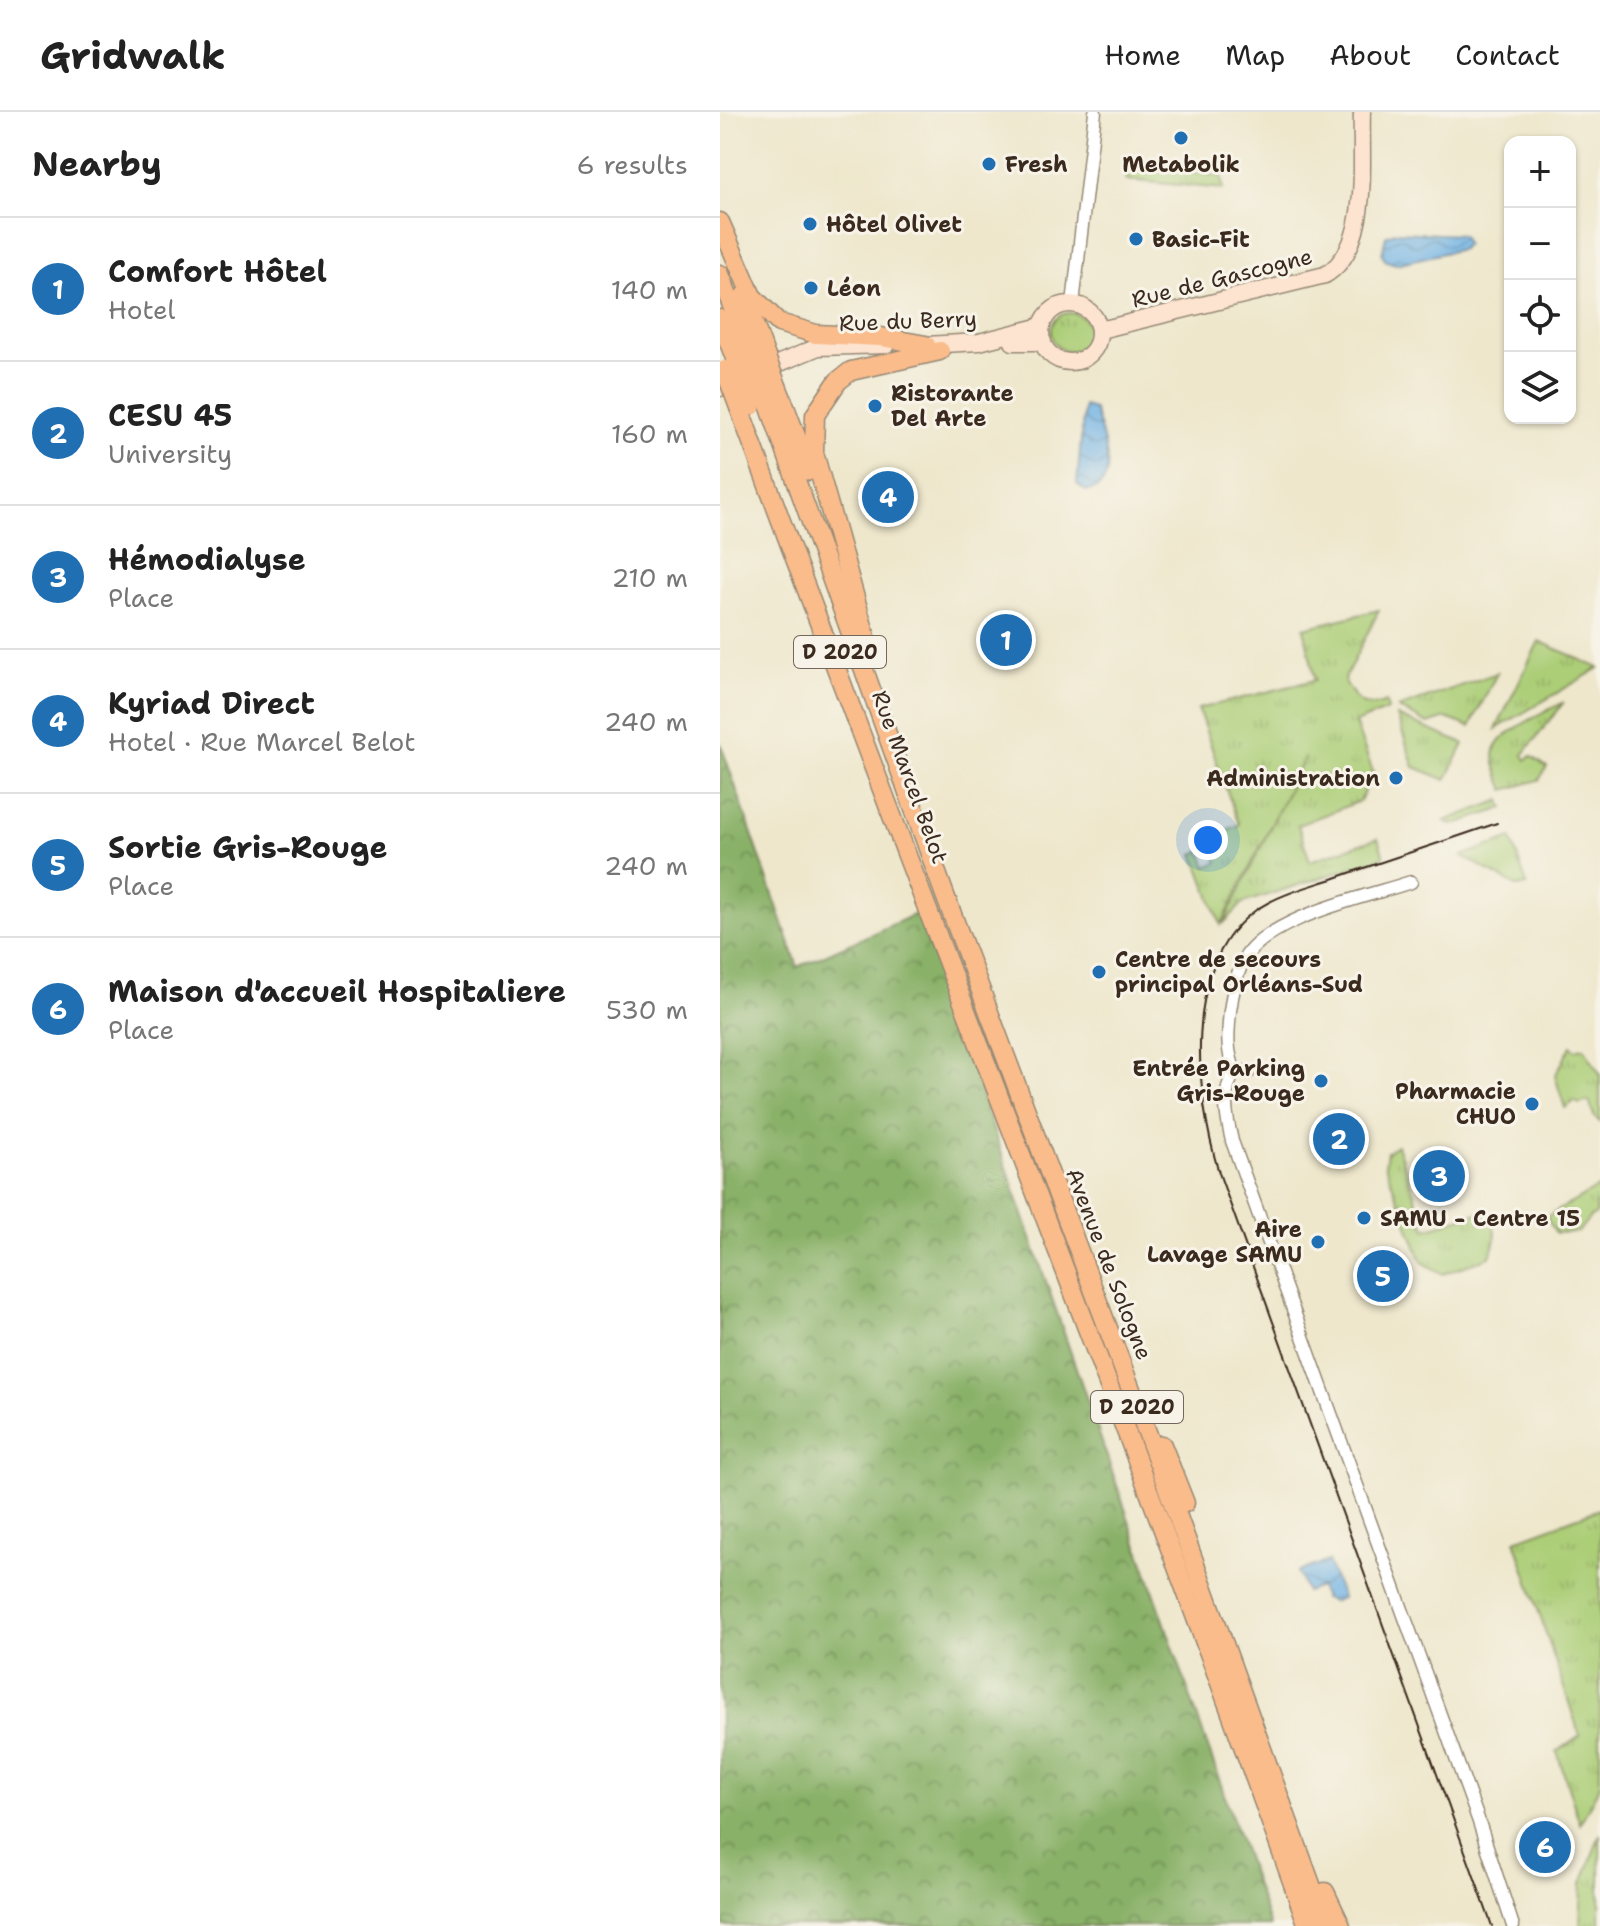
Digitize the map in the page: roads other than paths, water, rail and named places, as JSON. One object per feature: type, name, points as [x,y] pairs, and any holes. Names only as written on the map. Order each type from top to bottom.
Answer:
[{"type":"main road","points":[[720,223],[752,296],[779,323],[816,334],[881,337],[933,348]]},
{"type":"main road","points":[[720,223],[743,367],[760,404],[834,533]]},
{"type":"main road","name":"Rue Marcel Belot","points":[[720,274],[743,367]]},
{"type":"main road","name":"Rue Marcel Belot","points":[[720,319],[760,404],[943,890]]},
{"type":"main road","points":[[933,348],[851,371],[838,381],[822,402],[812,431],[814,453],[834,533],[943,890]]},
{"type":"main road","name":"Rue Marcel Belot","points":[[760,404],[973,1026],[1163,1525],[1267,1813]]},
{"type":"main road","name":"Avenue de Sologne","points":[[943,890],[1118,1356],[1326,1926]]},
{"type":"main road","points":[[1118,1356],[1174,1469],[1323,1887],[1341,1926]]},
{"type":"main road","points":[[1267,1813],[1300,1926]]},
{"type":"main road","name":"D 2020","points":[[1267,1813],[1308,1926]]},
{"type":"street","points":[[1073,304],[1095,112]]},
{"type":"street","name":"Rue de Gascogne","points":[[1100,330],[1325,275],[1338,266],[1349,254],[1356,234],[1362,112]]},
{"type":"street","points":[[1073,304],[1088,310],[1100,330],[1096,347],[1075,362],[1052,356],[1042,334],[1052,310],[1073,304]]},
{"type":"street","name":"Rue du Berry","points":[[743,367],[830,352],[978,349],[1042,334]]},
{"type":"street","points":[[1411,882],[1290,922],[1265,937],[1243,961],[1232,1001],[1228,1035],[1229,1057],[1235,1071],[1225,1092],[1232,1141],[1478,1819],[1511,1920],[1524,1926]]},
{"type":"street","points":[[1235,1071],[1249,1072]]},
{"type":"water","points":[[1395,232],[1462,235],[1466,244],[1461,249],[1396,264],[1386,261],[1382,254],[1386,236]]},
{"type":"water","points":[[1084,406],[1094,409],[1107,457],[1105,480],[1098,487],[1086,491],[1077,484]]},
{"type":"water","points":[[1328,1561],[1342,1598],[1332,1602],[1324,1598],[1320,1587],[1306,1592],[1298,1572]]},
{"type":"tram line","points":[[1492,1926],[1219,1173],[1204,1107],[1200,1033],[1205,997],[1215,963],[1232,934],[1256,910],[1294,891],[1497,823]]},
{"type":"place","name":"Metabolik","points":[[1181,138]]},
{"type":"place","name":"Fresh","points":[[989,164]]},
{"type":"place","name":"Hôtel Olivet","points":[[810,224]]},
{"type":"place","name":"Basic-Fit","points":[[1136,239]]},
{"type":"place","name":"Léon","points":[[811,288]]},
{"type":"place","name":"Ristorante Del Arte","points":[[875,406]]},
{"type":"place","name":"Kyriad Direct","points":[[888,497]]},
{"type":"place","name":"Comfort Hôtel","points":[[1006,640]]},
{"type":"place","name":"Administration","points":[[1396,778]]},
{"type":"place","name":"Centre de secours principal Orléans-Sud","points":[[1099,972]]},
{"type":"place","name":"Entrée Parking Gris-Rouge","points":[[1321,1081]]},
{"type":"place","name":"Pharmacie CHUO","points":[[1532,1104]]},
{"type":"place","name":"CESU 45","points":[[1339,1139]]},
{"type":"place","name":"Hémodialyse","points":[[1439,1176]]},
{"type":"place","name":"SAMU - Centre 15","points":[[1364,1218]]},
{"type":"place","name":"Aire Lavage SAMU","points":[[1318,1242]]},
{"type":"place","name":"Sortie Gris-Rouge","points":[[1383,1276]]},
{"type":"place","name":"Maison d'accueil Hospitaliere","points":[[1545,1847]]}]
